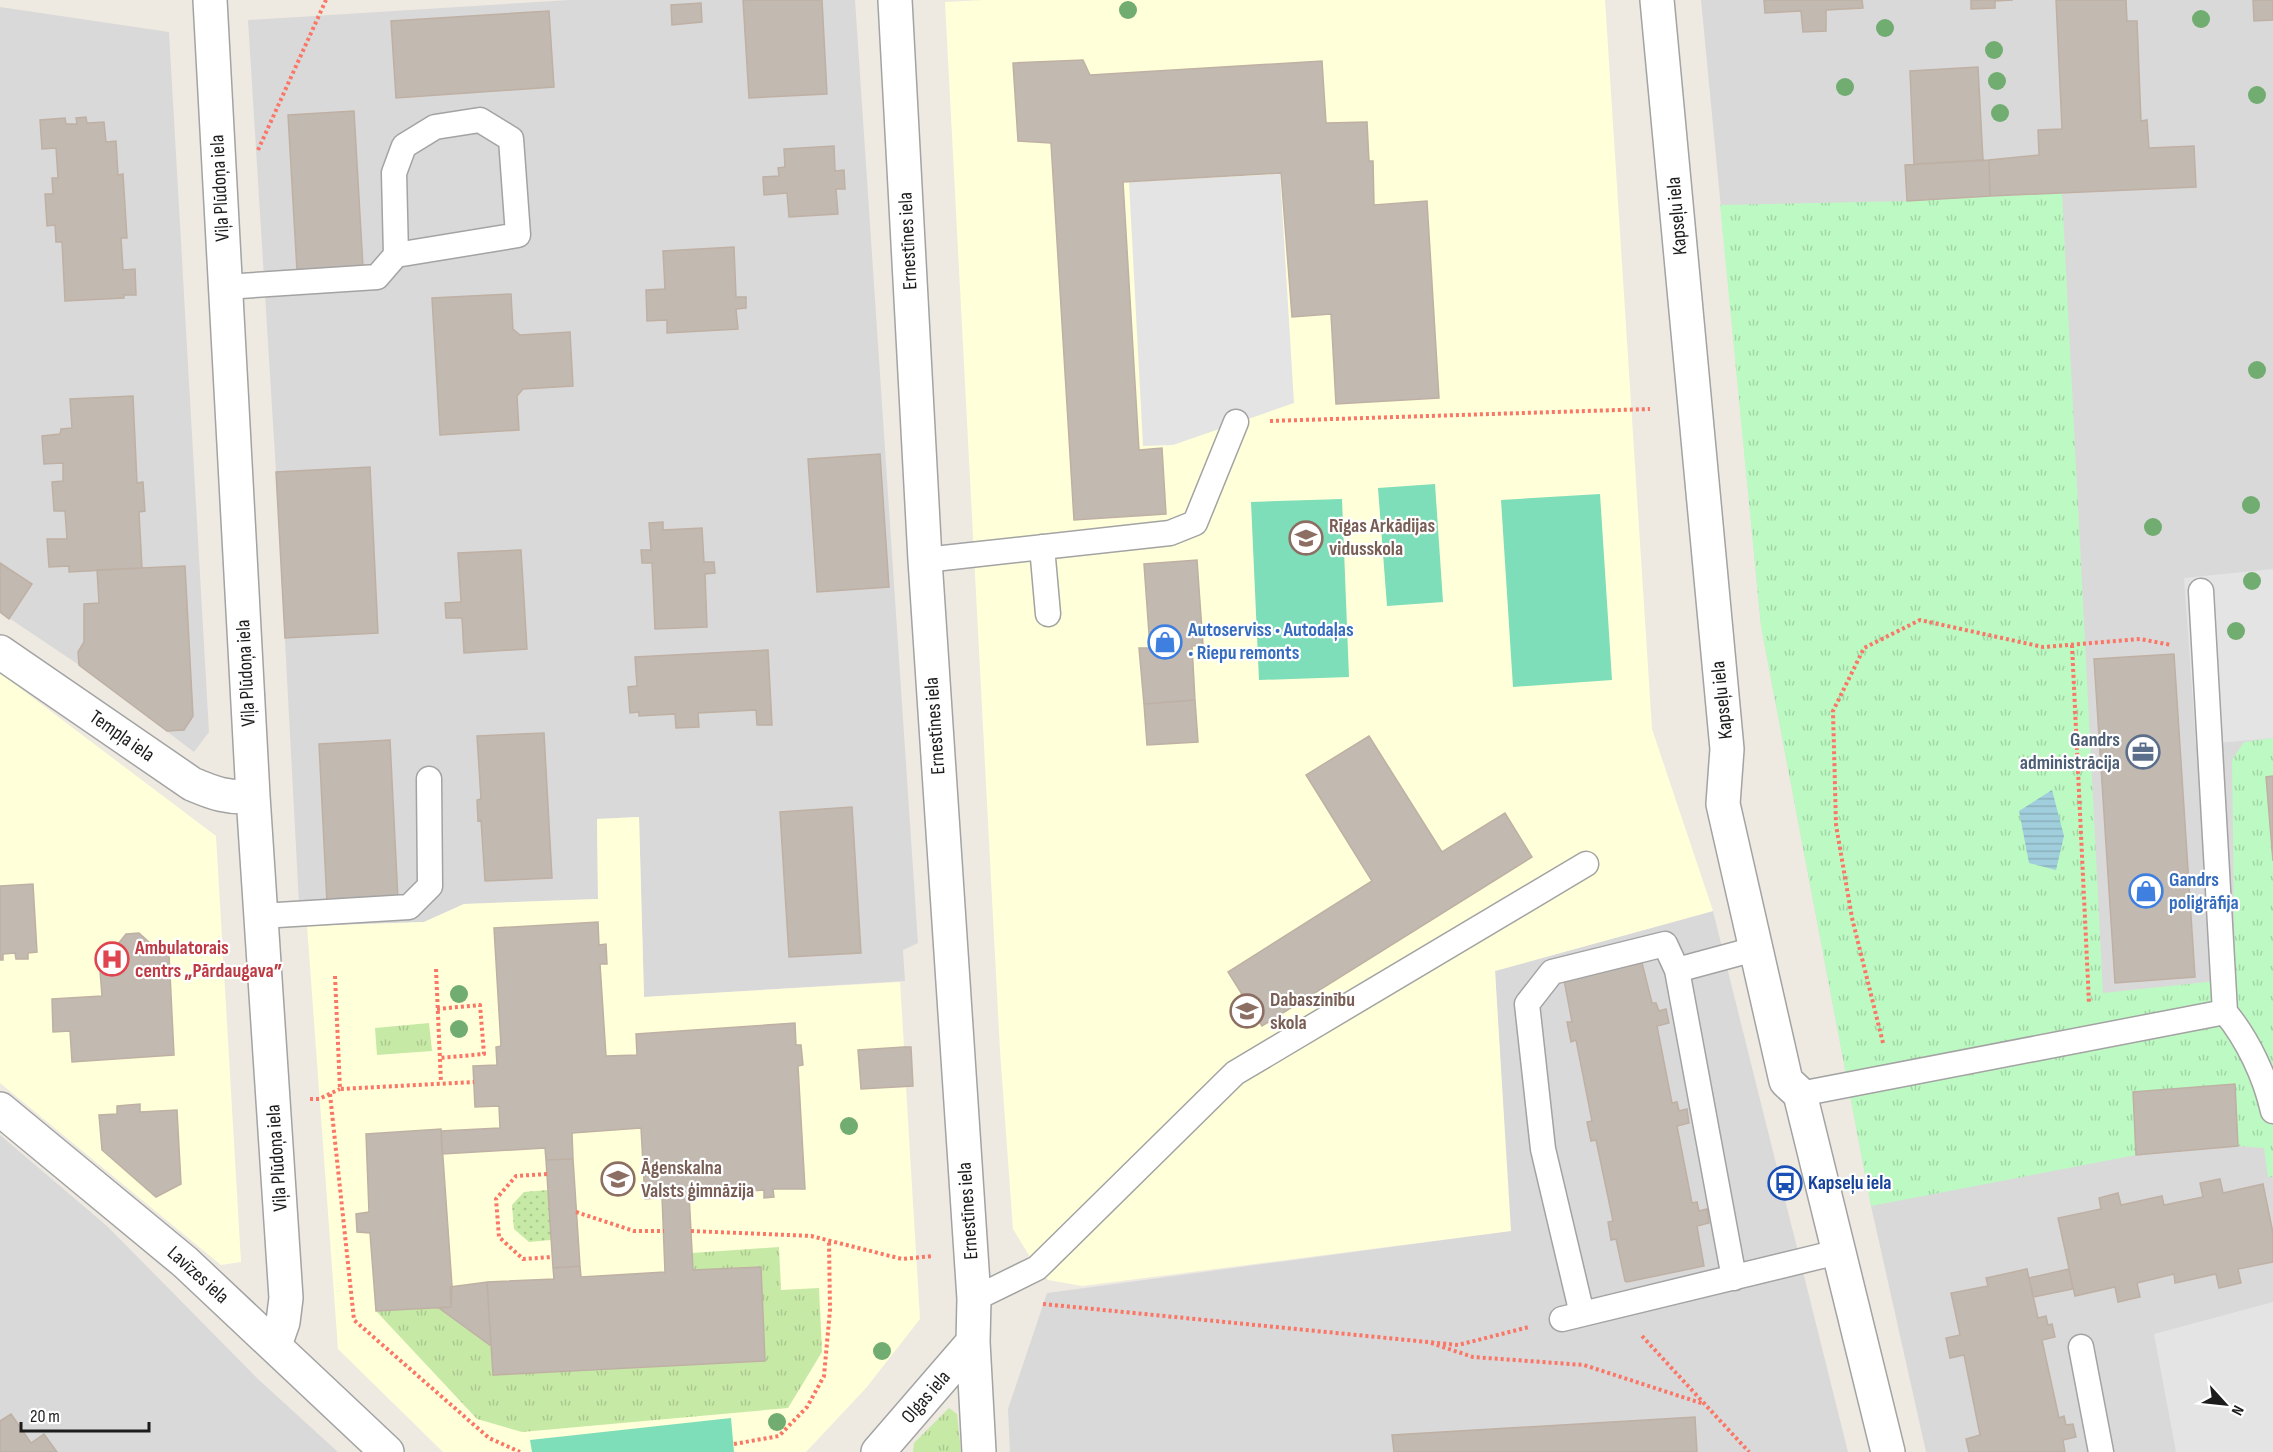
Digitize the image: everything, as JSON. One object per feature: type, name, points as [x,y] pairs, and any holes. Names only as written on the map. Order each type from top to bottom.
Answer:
[{"type":"street","name":"Viļa Plūdoņa iela","points":[[210,0],[253,796],[286,1298],[283,1322],[275,1345]]},
{"type":"street","name":"Ernestīnes iela","points":[[895,0],[925,560],[974,1299],[973,1342],[979,1452]]},
{"type":"street","name":"Kapseļu iela","points":[[1657,0],[1727,749],[1723,804],[1786,1081],[1800,1094],[1888,1452]]},
{"type":"street","name":"Tempļa iela","points":[[0,652],[192,784],[218,795],[237,798],[253,796]]},
{"type":"street","name":"Lavīzes iela","points":[[0,1109],[47,1135],[275,1345],[315,1386],[387,1452]]},
{"type":"street","name":"Olgas iela","points":[[878,1452],[973,1342]]},
{"type":"lane","points":[[225,287],[377,277],[396,255],[518,236],[511,139],[480,120],[435,127],[404,146],[394,173],[396,255]]},
{"type":"lane","points":[[925,560],[1170,533],[1195,522],[1236,422]]},
{"type":"lane","points":[[1042,547],[1048,614]]},
{"type":"lane","points":[[2201,591],[2225,1012],[2238,1028],[2266,1083],[2273,1111]]},
{"type":"lane","points":[[261,916],[409,907],[430,886],[429,780]]},
{"type":"lane","points":[[974,1299],[1037,1268],[1235,1073],[1586,864]]},
{"type":"lane","points":[[1734,1278],[1677,970],[1665,944],[1552,972],[1527,1004],[1543,1149],[1572,1317],[1734,1278],[1838,1252]]},
{"type":"lane","points":[[1677,970],[1755,949]]},
{"type":"lane","points":[[1800,1094],[2225,1012]]},
{"type":"lane","points":[[2081,1347],[2101,1452]]},
{"type":"path","points":[[256,154],[326,0]]},
{"type":"path","points":[[1236,422],[1650,409]]},
{"type":"path","points":[[1891,1077],[1852,918],[1836,825],[1833,711],[1864,648],[1920,620],[2043,647],[2140,639],[2204,651]]},
{"type":"path","points":[[2072,645],[2090,1038]]},
{"type":"path","points":[[436,969],[441,1083]]},
{"type":"path","points":[[335,976],[340,1089],[474,1082]]},
{"type":"path","points":[[437,1009],[480,1005],[484,1054],[439,1058]]},
{"type":"path","points":[[330,1094],[354,1320],[489,1438],[520,1452]]},
{"type":"path","points":[[547,1174],[516,1176],[496,1199],[499,1237],[523,1258],[552,1257]]},
{"type":"path","points":[[576,1212],[634,1231],[663,1231]]},
{"type":"path","points":[[691,1231],[812,1236],[902,1259],[970,1251]]},
{"type":"path","points":[[734,1444],[779,1436],[807,1407],[824,1376],[830,1310],[829,1240]]},
{"type":"path","points":[[1025,1275],[1035,1297],[1041,1304],[1458,1345],[1572,1317]]},
{"type":"path","points":[[1615,1306],[1749,1452]]},
{"type":"path","points":[[1422,1340],[1473,1357],[1584,1365],[1704,1404]]},
{"type":"shaded area","points":[[569,0],[855,0],[918,943],[903,950],[905,981],[644,997],[639,817],[597,819],[598,899],[464,904],[424,922],[307,926],[307,904],[299,904],[276,472],[248,20]]},
{"type":"shaded area","name":"Rīgas Arkādijas vidusskola","points":[[984,0],[1605,0],[1652,729],[1713,911],[1495,971],[1511,1231],[1082,1286],[1048,1280],[1037,1268],[1013,1229],[1000,1051],[945,2]]},
{"type":"shaded area","points":[[1701,0],[2273,0],[2273,1452],[1926,1452],[1871,1206],[1761,626]]},
{"type":"shaded area","points":[[0,7],[169,32],[209,732],[194,752],[79,665],[0,612]]},
{"type":"shaded area","points":[[1280,174],[1294,403],[1173,445],[1143,446],[1129,182]]},
{"type":"shaded area","points":[[2273,569],[2273,738],[2196,745],[2184,578]]},
{"type":"shaded area","name":"Ambulatorais centrs „Pārdaugava”","points":[[0,673],[216,836],[241,1262],[221,1265],[0,1083]]},
{"type":"shaded area","name":"Āgenskalna Valsts ģimnāzija","points":[[639,817],[644,997],[900,982],[904,1047],[859,1050],[861,1089],[906,1087],[920,1319],[866,1388],[806,1452],[443,1452],[338,1349],[307,926],[424,922],[464,904],[598,899],[597,819]]},
{"type":"shaded area","points":[[1713,911],[1848,1452],[1010,1452],[1008,1409],[1047,1293],[1510,1231],[1495,971]]},
{"type":"shaded area","points":[[0,1135],[107,1226],[259,1380],[338,1452],[0,1452]]},
{"type":"shaded area","points":[[2273,1302],[2273,1452],[2176,1452],[2154,1334]]},
{"type":"green space","points":[[2062,193],[2103,993],[2235,979],[2232,760],[2244,742],[2273,738],[2273,1177],[2268,1177],[2264,1148],[2238,1146],[2235,1084],[2133,1092],[2136,1155],[1871,1206],[1761,626],[1720,205],[1907,201]]},
{"type":"green space","points":[[1435,484],[1443,602],[1387,606],[1378,488]]},
{"type":"green space","points":[[1600,494],[1612,680],[1513,687],[1501,500]]},
{"type":"green space","points":[[1342,499],[1349,677],[1259,680],[1251,502]]},
{"type":"green space","points":[[429,1023],[432,1051],[377,1055],[375,1028]]},
{"type":"green space","points":[[548,1190],[551,1240],[529,1242],[514,1229],[512,1205],[524,1192]]},
{"type":"green space","points":[[779,1247],[781,1290],[819,1288],[822,1352],[788,1408],[522,1432],[477,1419],[376,1311],[439,1308],[491,1346],[493,1375],[765,1361],[760,1267],[693,1270],[692,1253]]},
{"type":"green space","points":[[949,1408],[957,1414],[961,1452],[913,1452],[914,1443]]},
{"type":"green space","points":[[731,1418],[734,1452],[532,1452],[530,1440]]},
{"type":"water","points":[[2052,790],[2064,836],[2056,870],[2029,863],[2019,811]]},
{"type":"building","points":[[743,0],[822,0],[827,94],[749,98]]},
{"type":"building","points":[[1764,0],[1862,0],[1863,8],[1826,10],[1826,31],[1803,32],[1801,11],[1765,13]]},
{"type":"building","points":[[1971,0],[2013,0],[1995,1],[1995,8],[1971,9]]},
{"type":"building","points":[[2056,0],[2126,0],[2127,21],[2137,21],[2141,121],[2147,120],[2149,148],[2194,146],[2196,187],[1990,196],[1989,160],[2039,155],[2038,130],[2062,129]]},
{"type":"building","points":[[2253,0],[2273,0],[2273,20],[2254,21]]},
{"type":"building","points":[[701,3],[702,22],[672,25],[671,5]]},
{"type":"building","points":[[549,11],[554,87],[396,98],[391,21]]},
{"type":"building","points":[[1083,60],[1090,75],[1322,61],[1326,123],[1367,122],[1369,161],[1373,161],[1374,205],[1427,201],[1439,398],[1336,404],[1331,314],[1292,317],[1281,173],[1123,182],[1139,450],[1162,448],[1166,514],[1074,520],[1051,143],[1018,141],[1013,63]]},
{"type":"building","points":[[1978,67],[1983,160],[1914,164],[1910,71]]},
{"type":"building","points":[[354,111],[363,267],[297,271],[288,115]]},
{"type":"building","points":[[86,117],[87,123],[104,122],[106,142],[116,141],[118,175],[123,174],[127,238],[121,238],[123,270],[135,269],[136,295],[124,295],[124,298],[65,301],[62,242],[56,242],[55,225],[47,226],[45,194],[53,194],[52,178],[58,178],[56,148],[42,149],[40,120],[65,118],[66,124],[77,124],[76,118]]},
{"type":"building","points":[[834,146],[835,171],[844,170],[845,189],[836,189],[838,214],[789,217],[787,193],[764,195],[763,177],[779,176],[778,168],[785,167],[784,149]]},
{"type":"building","points":[[1989,160],[1990,196],[1907,201],[1905,165]]},
{"type":"building","points":[[734,247],[736,297],[746,297],[746,308],[736,309],[738,329],[667,333],[667,320],[647,321],[646,290],[665,289],[663,251]]},
{"type":"building","points":[[511,294],[513,329],[520,335],[570,332],[573,386],[523,389],[517,396],[519,430],[440,435],[432,298]]},
{"type":"building","points":[[133,396],[137,483],[143,482],[145,511],[139,512],[142,568],[69,572],[69,566],[49,567],[47,539],[67,539],[65,511],[54,511],[52,482],[63,481],[63,463],[44,464],[42,436],[60,434],[61,429],[72,428],[70,399]]},
{"type":"building","points":[[880,454],[889,587],[817,592],[808,459]]},
{"type":"building","points":[[370,467],[378,633],[285,638],[276,472]]},
{"type":"building","points":[[663,522],[663,530],[702,528],[704,562],[714,562],[715,573],[705,574],[707,627],[655,629],[652,563],[642,563],[641,550],[651,550],[649,523]]},
{"type":"building","points":[[521,550],[527,649],[464,653],[462,618],[446,618],[445,603],[461,602],[458,553]]},
{"type":"building","points":[[1197,560],[1203,645],[1192,646],[1195,700],[1144,704],[1139,648],[1150,648],[1144,564]]},
{"type":"building","points":[[0,563],[32,584],[9,619],[0,612]]},
{"type":"building","points":[[185,566],[193,716],[184,730],[167,731],[79,665],[78,652],[84,642],[84,604],[99,603],[97,570]]},
{"type":"building","points":[[768,650],[772,725],[757,725],[756,710],[698,713],[699,727],[676,728],[675,714],[639,716],[639,712],[630,713],[628,687],[637,686],[635,657]]},
{"type":"building","points":[[2174,654],[2195,977],[2115,983],[2094,659]]},
{"type":"building","points":[[1195,700],[1198,742],[1147,745],[1144,704]]},
{"type":"building","points":[[544,733],[552,878],[485,881],[481,820],[478,821],[477,800],[481,799],[477,736]]},
{"type":"building","points":[[1369,736],[1442,852],[1505,813],[1532,857],[1262,1026],[1228,972],[1372,881],[1306,775]]},
{"type":"building","points":[[390,740],[398,900],[327,903],[319,744]]},
{"type":"building","points":[[2273,776],[2273,861],[2266,777]]},
{"type":"building","points":[[852,807],[861,953],[789,957],[780,812]]},
{"type":"building","points":[[33,884],[37,952],[28,953],[28,959],[16,959],[15,953],[3,954],[3,960],[0,960],[0,886]]},
{"type":"building","points":[[598,922],[599,945],[606,944],[607,964],[600,964],[606,1056],[637,1055],[636,1034],[795,1023],[796,1045],[801,1045],[803,1065],[798,1066],[805,1189],[773,1189],[774,1197],[764,1198],[764,1190],[645,1199],[641,1128],[572,1133],[573,1159],[546,1160],[545,1148],[442,1154],[441,1131],[500,1128],[499,1106],[475,1107],[473,1066],[497,1065],[496,1047],[501,1046],[494,928]]},
{"type":"building","points":[[139,933],[149,942],[150,955],[169,954],[174,1055],[72,1062],[70,1031],[53,1032],[52,999],[102,996],[99,958],[118,956],[118,944],[126,934]]},
{"type":"building","points":[[1642,963],[1652,1003],[1656,1003],[1659,1011],[1666,1009],[1669,1023],[1657,1026],[1672,1103],[1677,1102],[1679,1111],[1687,1109],[1689,1123],[1677,1126],[1692,1203],[1697,1202],[1699,1211],[1707,1209],[1709,1223],[1697,1226],[1704,1266],[1627,1282],[1616,1239],[1611,1240],[1608,1222],[1613,1221],[1596,1140],[1591,1141],[1587,1122],[1592,1121],[1576,1040],[1571,1042],[1567,1022],[1572,1022],[1564,980]]},
{"type":"building","points":[[911,1047],[913,1086],[861,1089],[858,1050]]},
{"type":"building","points":[[2235,1084],[2238,1146],[2136,1155],[2133,1092]]},
{"type":"building","points":[[140,1104],[140,1112],[177,1110],[181,1184],[156,1197],[102,1150],[99,1115],[117,1114],[117,1106]]},
{"type":"building","points":[[441,1129],[452,1286],[451,1307],[376,1311],[370,1233],[357,1232],[356,1214],[369,1212],[366,1134]]},
{"type":"building","points":[[573,1159],[580,1266],[553,1268],[546,1160]]},
{"type":"building","points":[[2220,1179],[2223,1193],[2263,1184],[2273,1233],[2273,1262],[2238,1269],[2241,1283],[2219,1288],[2216,1274],[2175,1283],[2174,1274],[2137,1283],[2140,1297],[2118,1302],[2115,1287],[2075,1296],[2058,1218],[2101,1209],[2099,1198],[2118,1193],[2121,1205],[2162,1196],[2164,1205],[2203,1197],[2200,1183]]},
{"type":"building","points":[[689,1194],[693,1270],[761,1267],[765,1361],[493,1375],[487,1282],[554,1279],[553,1268],[580,1266],[581,1277],[665,1272],[662,1196]]},
{"type":"building","points":[[2027,1269],[2038,1318],[2046,1316],[2048,1325],[2052,1324],[2055,1337],[2042,1340],[2059,1418],[2064,1416],[2066,1425],[2073,1424],[2076,1437],[2063,1440],[2065,1452],[1969,1452],[1966,1439],[1980,1435],[1964,1355],[1950,1358],[1946,1338],[1960,1335],[1951,1293],[1988,1286],[1986,1278]]},
{"type":"building","points":[[2069,1269],[2073,1289],[2033,1297],[2029,1278]]},
{"type":"building","points":[[487,1282],[491,1346],[439,1308],[451,1307],[450,1287]]},
{"type":"building","points":[[11,1414],[31,1443],[44,1434],[57,1452],[0,1452],[0,1421]]},
{"type":"building","points":[[1695,1417],[1697,1452],[1394,1452],[1392,1435]]},
{"type":"place","name":"Rīgas Arkādijas vidusskola","points":[[1306,538]]},
{"type":"place","name":"Autoserviss • Autodaļas • Riepu remonts","points":[[1165,642]]},
{"type":"place","name":"Gandrs administrācija","points":[[2143,752]]},
{"type":"place","name":"Gandrs poligrāfija","points":[[2146,891]]},
{"type":"place","name":"Ambulatorais centrs „Pārdaugava”","points":[[112,959]]},
{"type":"place","name":"Dabaszinību skola","points":[[1247,1011]]},
{"type":"place","name":"Āgenskalna Valsts ģimnāzija","points":[[618,1179]]},
{"type":"place","name":"Kapseļu iela","points":[[1785,1183]]}]
